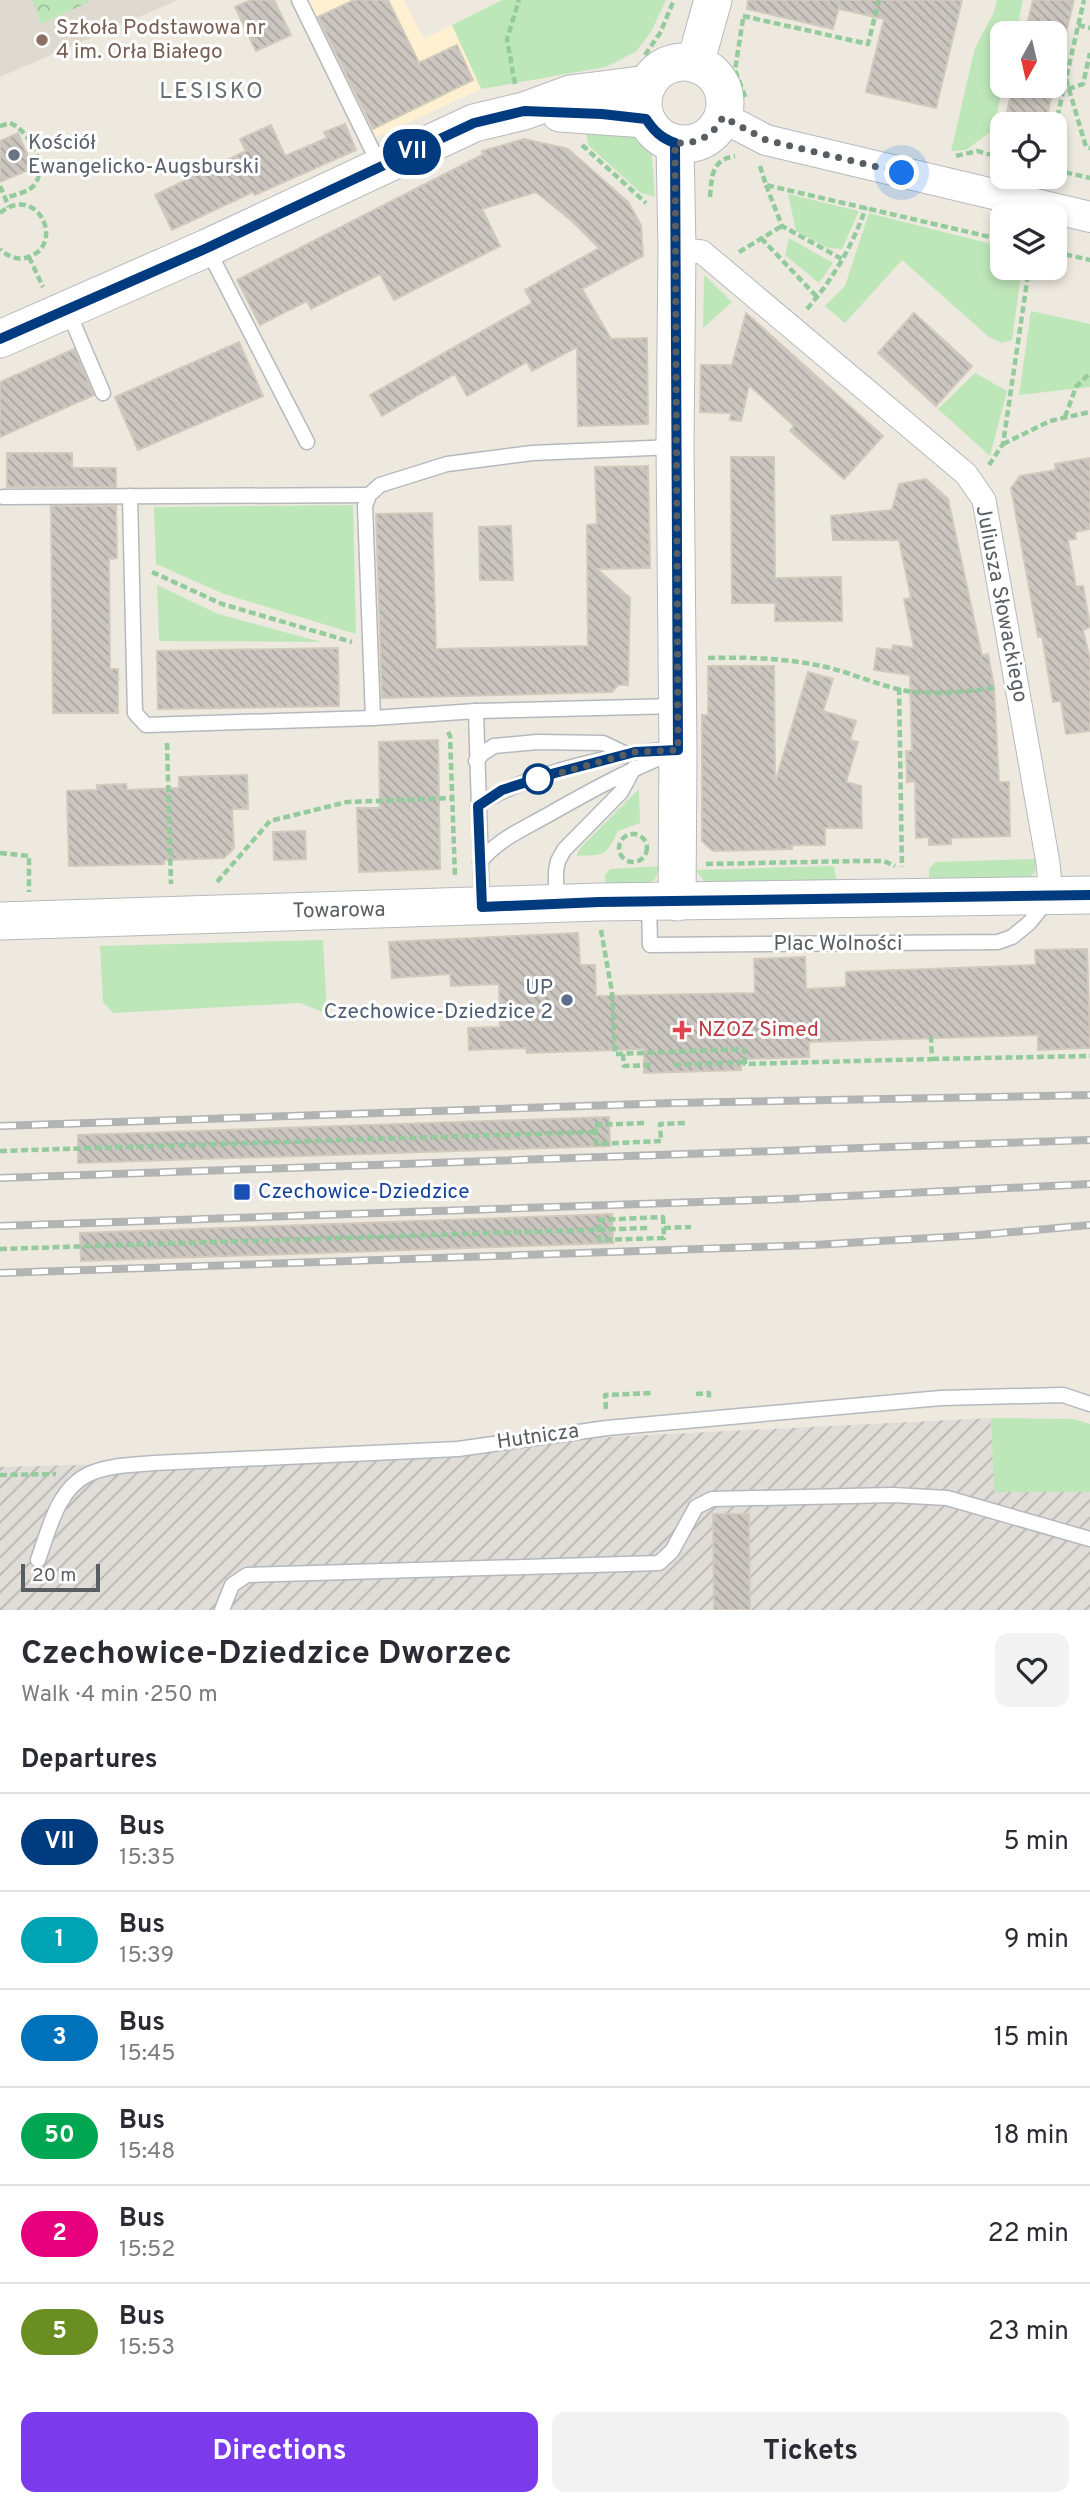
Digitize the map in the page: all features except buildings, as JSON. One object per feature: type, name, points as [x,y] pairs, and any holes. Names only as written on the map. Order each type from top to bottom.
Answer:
[{"type":"street","points":[[695,64],[733,9]]},
{"type":"street","points":[[737,114],[699,141],[675,143],[653,130],[647,101],[658,71],[682,62],[695,64],[707,69],[717,79],[725,104],[737,114],[766,140],[1090,216]]},
{"type":"street","points":[[0,339],[56,301],[207,248],[520,99],[570,94],[647,101]]},
{"type":"street","points":[[663,902],[678,750],[675,143]]},
{"type":"street","name":"Juliusza Słowackiego","points":[[677,249],[702,252],[966,474],[984,500],[1048,863],[1051,896]]},
{"type":"street","name":"Towarowa","points":[[0,921],[556,904],[1090,895]]},
{"type":"lane","points":[[299,0],[380,167]]},
{"type":"lane","points":[[207,248],[307,442]]},
{"type":"lane","points":[[56,301],[103,393]]},
{"type":"lane","points":[[373,718],[365,506],[369,495],[380,485],[447,464],[532,453],[675,446]]},
{"type":"lane","points":[[2,497],[369,495]]},
{"type":"lane","points":[[130,496],[135,713],[146,725],[373,718],[476,711],[678,706]]},
{"type":"lane","points":[[476,711],[482,907]]},
{"type":"lane","points":[[476,761],[483,752],[494,746],[537,742],[603,743],[626,754]]},
{"type":"lane","points":[[478,806],[489,797],[515,786],[626,754],[678,750]]},
{"type":"lane","points":[[480,862],[492,848],[509,836],[634,768],[678,750]]},
{"type":"lane","points":[[556,904],[558,861],[564,850],[621,792],[634,768]]},
{"type":"lane","name":"Plac Wolności","points":[[663,902],[650,946],[998,942],[1012,937],[1029,923],[1051,896]]},
{"type":"lane","name":"Hutnicza","points":[[89,1474],[154,1462],[458,1449],[607,1428],[941,1398],[1063,1395],[1090,1404]]},
{"type":"lane","points":[[38,1560],[56,1510],[66,1492],[89,1474]]},
{"type":"lane","points":[[222,1610],[232,1585],[247,1575],[659,1563],[672,1550],[696,1507],[712,1499],[893,1495],[947,1498],[1090,1539]]},
{"type":"path","points":[[519,0],[508,38],[520,99]]},
{"type":"path","points":[[737,114],[741,89],[736,70],[733,9],[868,44],[879,0]]},
{"type":"path","points":[[1068,69],[1084,0]]},
{"type":"path","points":[[1078,25],[1090,28]]},
{"type":"path","points":[[1068,88],[1083,84],[1090,53]]},
{"type":"path","points":[[1068,95],[1086,147],[1090,148]]},
{"type":"path","points":[[0,126],[10,123],[25,133],[40,168],[40,176],[33,187],[5,198]]},
{"type":"path","points":[[573,137],[651,208]]},
{"type":"path","points":[[709,200],[716,166],[724,158],[738,156]]},
{"type":"path","points":[[758,160],[782,226],[842,259]]},
{"type":"path","points":[[1067,173],[1090,178]]},
{"type":"path","points":[[766,184],[990,237]]},
{"type":"path","points":[[0,186],[9,206]]},
{"type":"path","points":[[0,213],[9,206],[26,205],[34,208],[45,221],[46,238],[37,252],[29,257],[11,257],[0,249]]},
{"type":"path","points":[[791,327],[817,297],[842,259],[857,233],[866,207]]},
{"type":"path","points":[[717,265],[782,226]]},
{"type":"path","points":[[761,238],[817,297]]},
{"type":"path","points":[[1067,255],[1090,260]]},
{"type":"path","points":[[29,257],[56,301]]},
{"type":"path","points":[[975,486],[1003,444],[1027,280]]},
{"type":"path","points":[[1065,417],[1076,387],[1090,373]]},
{"type":"path","points":[[1003,444],[1050,421],[1090,412]]},
{"type":"path","points":[[131,563],[222,604],[369,647]]},
{"type":"path","points":[[696,658],[789,660],[827,667],[866,681],[945,694],[1017,685]]},
{"type":"path","points":[[899,688],[902,867]]},
{"type":"path","points":[[412,716],[446,728],[450,736],[455,881]]},
{"type":"path","points":[[167,724],[171,887]]},
{"type":"path","points":[[215,886],[270,821],[347,802],[453,798]]},
{"type":"path","points":[[637,835],[644,841],[646,849],[641,859],[634,862],[622,857],[619,849],[624,837],[637,835]]},
{"type":"path","points":[[0,853],[29,856],[29,892]]},
{"type":"path","points":[[699,856],[705,864],[884,861],[911,867]]},
{"type":"path","points":[[601,929],[612,992],[615,1054],[744,1049],[745,1065],[1090,1056]]},
{"type":"path","points":[[931,1037],[932,1059]]},
{"type":"path","points":[[623,1054],[624,1066],[650,1065]]},
{"type":"path","points":[[674,1065],[745,1062]]},
{"type":"path","points":[[644,1124],[595,1125],[596,1144],[661,1141],[660,1124],[688,1123]]},
{"type":"path","points":[[0,1151],[595,1132]]},
{"type":"path","points":[[663,1217],[664,1238],[599,1240],[599,1230],[599,1220],[663,1217]]},
{"type":"path","points":[[664,1228],[691,1227]]},
{"type":"path","points":[[0,1249],[648,1228]]},
{"type":"path","points":[[613,1395],[653,1393]]},
{"type":"path","points":[[0,1475],[89,1474]]},
{"type":"shaded area","name":"Szkoła Podstawowa nr 4 im. Orła Białego","points":[[0,0],[178,0],[0,77]]},
{"type":"shaded area","points":[[306,0],[404,0],[424,39],[452,25],[481,89],[372,139]]},
{"type":"shaded area","points":[[991,1418],[994,1492],[1090,1492],[1090,1610],[0,1610],[0,1467],[452,1455],[590,1438]]},
{"type":"green space","points":[[32,0],[88,0],[89,2],[41,24]]},
{"type":"green space","points":[[502,0],[666,0],[652,30],[637,51],[606,67],[481,89],[452,25]]},
{"type":"green space","points":[[997,0],[1023,0],[1019,21],[990,21],[990,98],[1000,98],[997,112],[990,112],[990,132],[966,150],[951,151],[975,48],[994,12]]},
{"type":"green space","points":[[585,125],[639,135],[651,146],[655,197],[641,193],[588,145]]},
{"type":"green space","points":[[788,194],[859,211],[842,249],[828,248],[796,231]]},
{"type":"green space","points":[[869,213],[990,244],[990,280],[1020,280],[1012,340],[1002,343],[989,337],[902,260],[845,323],[825,306],[845,286]]},
{"type":"green space","points":[[789,238],[833,263],[819,283],[785,255]]},
{"type":"green space","points":[[704,275],[732,302],[703,328]]},
{"type":"green space","points":[[1031,311],[1090,324],[1090,387],[1019,395]]},
{"type":"green space","points":[[975,373],[1007,391],[990,456],[938,409]]},
{"type":"green space","points":[[353,505],[356,634],[224,594],[156,564],[154,507]]},
{"type":"green space","points":[[157,585],[218,614],[321,642],[159,641]]},
{"type":"green space","points":[[639,789],[640,823],[618,831],[603,853],[576,856],[581,847]]},
{"type":"green space","points":[[1036,859],[1035,872],[1026,881],[929,879],[929,869],[935,862]]},
{"type":"green space","points":[[661,866],[654,880],[648,884],[605,886],[605,875],[610,869]]},
{"type":"green space","points":[[834,866],[839,882],[711,884],[703,880],[696,870]]},
{"type":"green space","points":[[323,940],[327,1014],[300,1003],[113,1013],[103,1002],[100,946]]},
{"type":"green space","points":[[991,1418],[1074,1419],[1090,1424],[1090,1492],[994,1492]]},
{"type":"railway","points":[[0,1126],[672,1103],[1090,1095]]},
{"type":"railway","points":[[0,1178],[1090,1140]]},
{"type":"railway","points":[[0,1226],[787,1199],[1090,1184]]},
{"type":"railway","points":[[0,1273],[814,1245],[1090,1225]]},
{"type":"bus line","name":"VII","points":[[0,339],[207,248],[474,123],[524,111],[602,114],[646,119],[653,130],[675,143],[678,750],[635,752],[555,773],[502,790],[489,797],[478,806],[482,907],[599,902],[1090,895]]},
{"type":"place","name":"Szkoła Podstawowa nr 4 im. Orła Białego","points":[[42,40]]},
{"type":"place","name":"Kościół Ewangelicko-Augsburski","points":[[14,155]]},
{"type":"place","name":"UP Czechowice-Dziedzice 2","points":[[567,1000]]},
{"type":"place","name":"NZOZ Simed","points":[[682,1030]]},
{"type":"place","name":"Czechowice-Dziedzice","points":[[242,1192]]},
{"type":"district","name":"LESISKO","points":[[212,92]]},
{"type":"route","points":[[538,779],[635,752],[678,750],[675,143],[699,141],[717,127],[723,117],[766,140],[902,173]]}]
